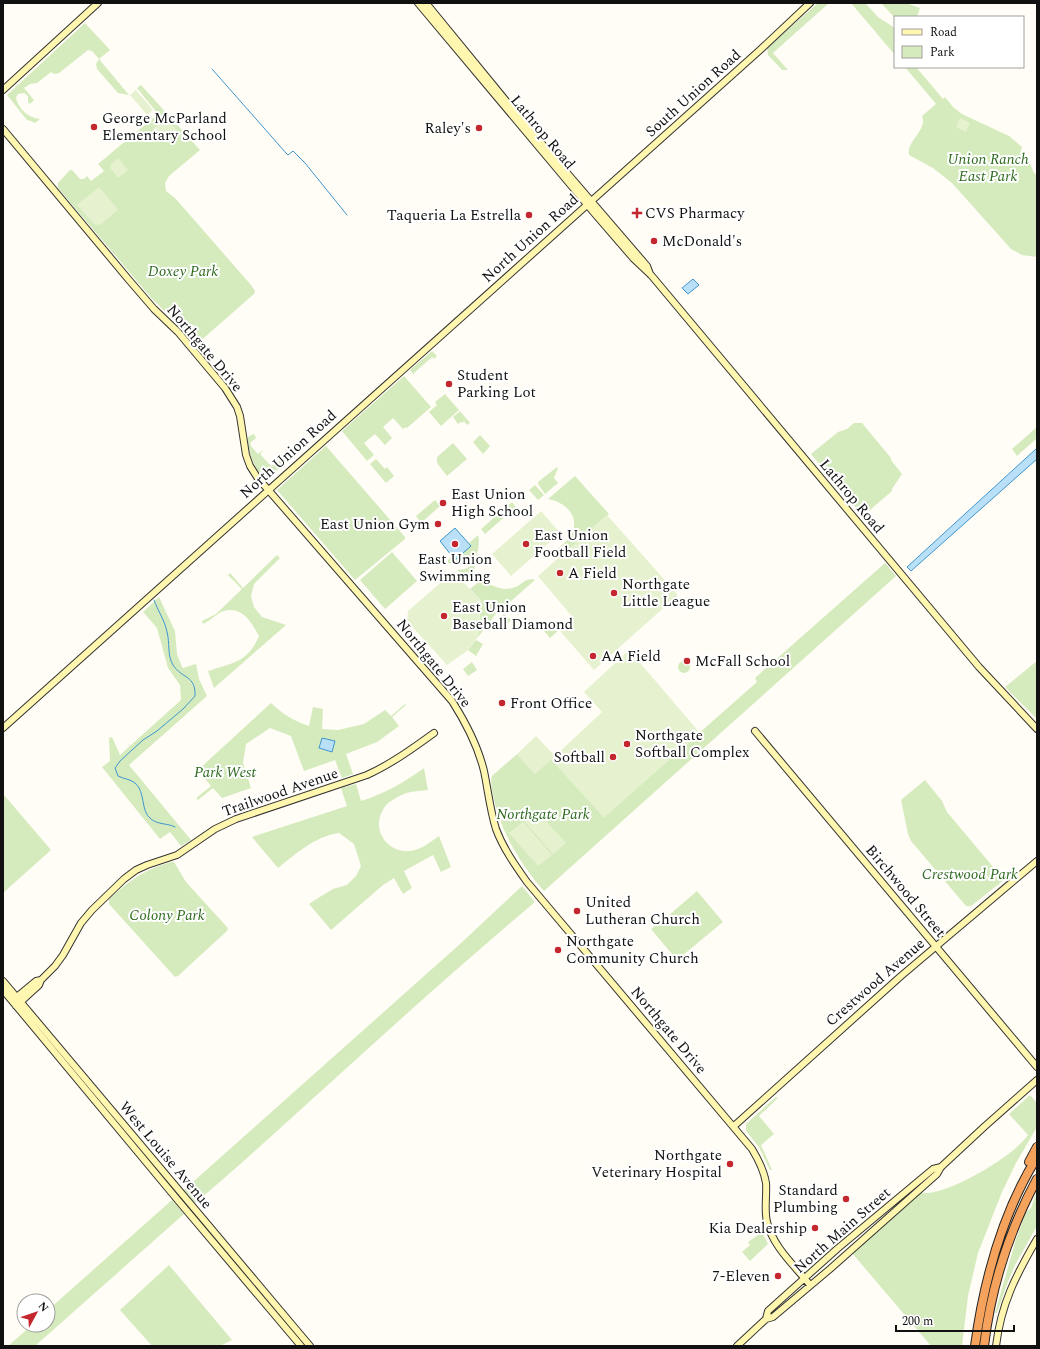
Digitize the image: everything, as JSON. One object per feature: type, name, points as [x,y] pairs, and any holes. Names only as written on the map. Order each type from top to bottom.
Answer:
[{"type":"highway","points":[[975,1346],[982,1297],[1001,1232],[1015,1189],[1037,1147]]},
{"type":"highway","points":[[1001,1232],[1020,1187],[1037,1157]]},
{"type":"highway","points":[[984,1346],[996,1281],[1010,1235],[1037,1179]]},
{"type":"street","points":[[3,90],[98,3]]},
{"type":"street","name":"Lathrop Road","points":[[418,3],[589,202],[632,258],[651,275],[979,667],[1037,729]]},
{"type":"street","name":"Lathrop Road","points":[[426,3],[487,83]]},
{"type":"street","name":"South Union Road","points":[[589,202],[760,50],[810,3]]},
{"type":"street","name":"Northgate Drive","points":[[3,129],[129,280],[154,309],[178,332],[225,388],[237,407],[240,416],[244,446],[250,466],[257,477],[452,701],[469,729],[476,747],[483,770],[496,829],[516,866],[752,1149],[764,1173],[766,1182],[767,1221],[772,1237],[780,1250],[810,1285]]},
{"type":"street","name":"North Union Road","points":[[3,728],[589,202]]},
{"type":"street","name":"Birchwood Street","points":[[755,731],[1037,1067]]},
{"type":"street","name":"Trailwood Avenue","points":[[16,1001],[39,985],[41,980],[55,966],[63,955],[81,922],[124,879],[136,870],[177,855],[215,829],[236,819],[378,770],[396,760],[434,733]]},
{"type":"street","name":"Crestwood Avenue","points":[[734,1126],[935,946],[1037,861]]},
{"type":"street","name":"West Louise Avenue","points":[[3,981],[16,1001],[181,1204],[301,1346]]},
{"type":"street","name":"West Louise Avenue","points":[[3,990],[16,1001],[310,1346]]},
{"type":"street","name":"North Main Street","points":[[736,1346],[766,1319],[773,1317],[830,1269],[937,1174],[941,1167],[1037,1080]]},
{"type":"street","name":"North Main Street","points":[[766,1319],[768,1312],[805,1278],[933,1169],[941,1167]]},
{"type":"street","points":[[996,1346],[998,1326],[1007,1297],[1037,1238]]},
{"type":"green space","points":[[818,3],[829,3],[773,53],[788,70],[782,70],[768,55],[767,48]]},
{"type":"green space","points":[[851,3],[865,3],[878,17],[894,27],[894,54]]},
{"type":"green space","points":[[881,3],[906,3],[920,8],[917,16],[894,17]]},
{"type":"green space","points":[[85,23],[110,50],[99,59],[92,51],[88,50],[59,73],[54,74],[51,72],[37,83],[30,84],[24,88],[34,100],[30,104],[28,102],[28,96],[24,93],[18,94],[16,98],[19,106],[28,115],[40,119],[35,123],[27,120],[7,95]]},
{"type":"green space","points":[[99,59],[129,95],[118,93],[97,69],[96,64]]},
{"type":"green space","name":"Union Ranch East Park","points":[[906,68],[917,68],[943,99],[945,97],[953,107],[962,114],[1009,136],[1022,147],[1021,152],[1030,163],[1034,173],[1037,175],[1037,257],[1022,255],[1011,249],[952,183],[933,168],[909,155],[911,145],[922,126],[922,116],[936,104]]},
{"type":"green space","name":"Doxey Park","points":[[141,85],[200,150],[169,176],[165,183],[166,191],[175,198],[255,291],[254,294],[198,343],[193,343],[174,320],[153,300],[58,188],[58,183],[70,170],[72,170],[80,179],[84,179],[87,176],[91,181],[104,171],[98,164],[158,114],[137,88]]},
{"type":"green space","points":[[136,90],[153,110],[147,115],[130,95]]},
{"type":"green space","points":[[960,118],[970,123],[966,132],[956,127]]},
{"type":"green space","points":[[164,120],[168,120],[177,131],[165,142],[153,129]]},
{"type":"green space","points":[[118,158],[128,170],[118,178],[110,168],[111,164]]},
{"type":"green space","points":[[99,187],[118,210],[100,225],[94,224],[77,205]]},
{"type":"green space","points":[[432,351],[437,356],[434,359],[432,357],[413,374],[410,370]]},
{"type":"green space","points":[[404,376],[431,407],[407,428],[406,427],[403,429],[393,418],[383,427],[392,438],[385,445],[375,434],[364,443],[374,455],[367,461],[342,431]]},
{"type":"green space","points":[[445,394],[459,410],[441,426],[429,412],[437,405],[435,402]]},
{"type":"green space","points":[[460,411],[470,423],[467,425],[464,421],[458,424],[453,417]]},
{"type":"green space","points":[[854,423],[862,423],[891,458],[902,474],[892,491],[863,516],[811,454],[838,432],[847,429]]},
{"type":"green space","points":[[1037,427],[1037,438],[1017,456],[1012,449]]},
{"type":"green space","points":[[254,434],[256,438],[250,443],[251,446],[258,454],[263,450],[260,454],[271,466],[284,457],[288,461],[267,478],[259,472],[253,462],[249,449],[247,439],[249,436]]},
{"type":"green space","points":[[480,435],[490,446],[483,454],[473,442]]},
{"type":"green space","points":[[453,443],[467,459],[447,476],[437,463],[437,457]]},
{"type":"green space","points":[[326,446],[405,537],[405,539],[355,580],[277,490]]},
{"type":"green space","points":[[376,459],[385,469],[387,467],[394,476],[386,483],[370,464]]},
{"type":"green space","points":[[557,467],[558,468],[554,478],[558,483],[545,494],[538,482]]},
{"type":"green space","points":[[575,476],[609,514],[562,555],[557,549],[571,536],[574,529],[573,517],[561,503],[548,499]]},
{"type":"green space","points":[[535,485],[544,495],[538,500],[529,490]]},
{"type":"green space","points":[[435,500],[440,506],[421,523],[416,516]]},
{"type":"green space","points":[[512,502],[516,507],[485,534],[481,529]]},
{"type":"green space","name":"East Union Football Field","points":[[541,511],[560,533],[511,576],[492,554]]},
{"type":"green space","name":"Northgate Little League","points":[[607,515],[678,595],[594,670],[560,631],[574,619],[538,576]]},
{"type":"green space","points":[[478,535],[479,545],[474,559],[461,565],[448,563],[448,560],[452,556],[455,559],[471,546],[469,543]]},
{"type":"green space","points":[[392,552],[417,581],[385,609],[360,580]]},
{"type":"green space","points":[[277,555],[280,558],[254,584],[251,596],[254,607],[262,617],[286,625],[214,688],[208,671],[232,663],[244,657],[250,652],[259,636],[249,620],[240,612],[234,610],[221,612],[203,624],[202,621],[216,614],[242,589],[228,575],[230,573],[243,588]]},
{"type":"green space","name":"Northgate Park","points":[[885,563],[896,576],[544,891],[527,870],[512,847],[506,834],[496,808],[491,783],[492,776],[517,754],[535,774],[551,759],[604,817],[757,682],[755,678]]},
{"type":"green space","points":[[475,564],[474,572],[466,579],[457,570],[465,569]]},
{"type":"green space","name":"East Union Baseball Diamond","points":[[453,572],[481,600],[478,637],[467,651],[447,665],[407,621],[408,611]]},
{"type":"green space","points":[[532,579],[535,580],[495,615],[478,637],[481,600],[470,589],[481,580],[499,588],[508,589]]},
{"type":"green space","name":"Park West","points":[[159,597],[175,631],[177,654],[182,667],[196,664],[199,679],[207,696],[129,765],[191,840],[181,846],[170,832],[160,839],[102,767],[110,761],[109,738],[112,737],[120,755],[181,700],[180,685],[168,668],[157,628],[143,612]]},
{"type":"green space","points":[[504,614],[511,620],[503,629],[497,623]]},
{"type":"green space","points":[[552,624],[558,631],[550,638],[544,631]]},
{"type":"green space","points":[[476,640],[483,644],[476,656],[468,650]]},
{"type":"green space","name":"Northgate Softball Complex","points":[[629,650],[700,733],[604,817],[551,760],[535,774],[517,754],[536,736],[555,756],[602,712],[584,692]]},
{"type":"green space","points":[[682,661],[686,661],[690,667],[686,673],[682,673],[678,669],[678,665]]},
{"type":"green space","points":[[1037,661],[1037,719],[1005,687]]},
{"type":"green space","points":[[472,662],[477,670],[468,676],[463,669]]},
{"type":"green space","name":"Park West","points":[[271,703],[288,717],[309,726],[313,707],[323,709],[322,729],[338,730],[364,724],[385,710],[391,716],[405,704],[406,705],[392,717],[399,726],[377,742],[346,754],[353,774],[342,778],[335,760],[304,771],[291,736],[270,728],[246,744],[243,763],[251,788],[222,798],[213,788],[198,800],[196,798],[211,786],[198,770]]},
{"type":"green space","points":[[424,768],[428,790],[407,793],[395,798],[387,804],[380,817],[379,825],[381,833],[384,840],[390,846],[398,850],[406,851],[421,848],[439,836],[451,867],[441,872],[433,855],[404,871],[412,888],[403,894],[394,878],[383,885],[331,930],[309,904],[333,889],[347,885],[356,876],[361,866],[354,844],[339,833],[330,835],[306,846],[278,868],[252,837],[347,806],[341,788],[356,784],[361,801],[394,787]]},
{"type":"green space","name":"Crestwood Park","points":[[925,780],[942,801],[947,812],[1004,880],[971,906],[966,906],[911,841],[908,834],[901,800]]},
{"type":"green space","points":[[3,795],[51,850],[3,893]]},
{"type":"green space","points":[[536,810],[566,843],[553,854],[524,821]]},
{"type":"green space","points":[[523,822],[552,855],[538,866],[509,833]]},
{"type":"green space","name":"Colony Park","points":[[174,862],[186,882],[227,927],[228,930],[178,976],[175,977],[109,904],[109,899],[131,881],[145,872]]},
{"type":"green space","points":[[522,886],[535,902],[431,992],[195,1203],[184,1190],[460,944]]},
{"type":"green space","points":[[697,891],[723,922],[677,960],[651,929]]},
{"type":"green space","points":[[1030,1095],[1037,1103],[1037,1127],[1016,1163],[1002,1192],[978,1253],[968,1296],[962,1346],[931,1346],[852,1253],[921,1193],[932,1192],[963,1182],[995,1163],[1020,1144],[1028,1135],[1009,1114]]},
{"type":"green space","points":[[776,1097],[778,1098],[759,1116],[774,1134],[761,1145],[772,1170],[770,1170],[759,1147],[746,1131],[746,1124]]},
{"type":"green space","points":[[1037,1191],[1037,1226],[1015,1265],[997,1313],[995,1313],[1016,1239],[1026,1212],[1031,1208]]},
{"type":"green space","points":[[172,1200],[184,1214],[56,1327],[56,1303]]},
{"type":"green space","points":[[763,1234],[768,1244],[750,1261],[742,1252],[750,1245],[748,1242],[758,1235]]},
{"type":"green space","points":[[169,1265],[232,1340],[220,1346],[152,1346],[120,1310]]},
{"type":"green space","points":[[23,1333],[50,1333],[35,1346],[8,1346]]},
{"type":"water","points":[[693,279],[699,285],[688,294],[682,288]]},
{"type":"water","points":[[1037,448],[1037,459],[911,571],[907,567]]},
{"type":"water","name":"East Union Swimming","points":[[455,528],[471,546],[455,560],[440,541]]},
{"type":"water","points":[[322,738],[335,741],[332,752],[319,748]]},
{"type":"waterway","points":[[212,69],[286,153],[288,155],[293,151],[305,163],[347,215]]},
{"type":"waterway","points":[[154,600],[166,628],[171,661],[173,665],[191,681],[195,689],[195,696],[183,709],[157,731],[143,740],[120,761],[115,768],[118,776],[135,783],[141,791],[145,811],[151,819],[175,827]]},
{"type":"place","name":"George McParland Elementary School","points":[[94,127]]},
{"type":"place","name":"Raley's","points":[[479,128]]},
{"type":"place","name":"CVS Pharmacy","points":[[637,213]]},
{"type":"place","name":"Taqueria La Estrella","points":[[529,215]]},
{"type":"place","name":"McDonald's","points":[[654,241]]},
{"type":"place","name":"Student Parking Lot","points":[[449,384]]},
{"type":"place","name":"East Union High School","points":[[443,503]]},
{"type":"place","name":"East Union Gym","points":[[438,524]]},
{"type":"place","name":"East Union Swimming","points":[[455,544]]},
{"type":"place","name":"East Union Football Field","points":[[526,544]]},
{"type":"place","name":"A Field","points":[[560,573]]},
{"type":"place","name":"Northgate Little League","points":[[614,593]]},
{"type":"place","name":"East Union Baseball Diamond","points":[[444,616]]},
{"type":"place","name":"AA Field","points":[[593,656]]},
{"type":"place","name":"McFall School","points":[[687,661]]},
{"type":"place","name":"Front Office","points":[[502,703]]},
{"type":"place","name":"Northgate Softball Complex","points":[[627,744]]},
{"type":"place","name":"Softball","points":[[613,757]]},
{"type":"place","name":"United Lutheran Church","points":[[577,911]]},
{"type":"place","name":"Northgate Community Church","points":[[558,950]]},
{"type":"place","name":"Northgate Veterinary Hospital","points":[[730,1164]]},
{"type":"place","name":"Standard Plumbing","points":[[846,1199]]},
{"type":"place","name":"Kia Dealership","points":[[815,1228]]},
{"type":"place","name":"7-Eleven","points":[[778,1276]]}]
